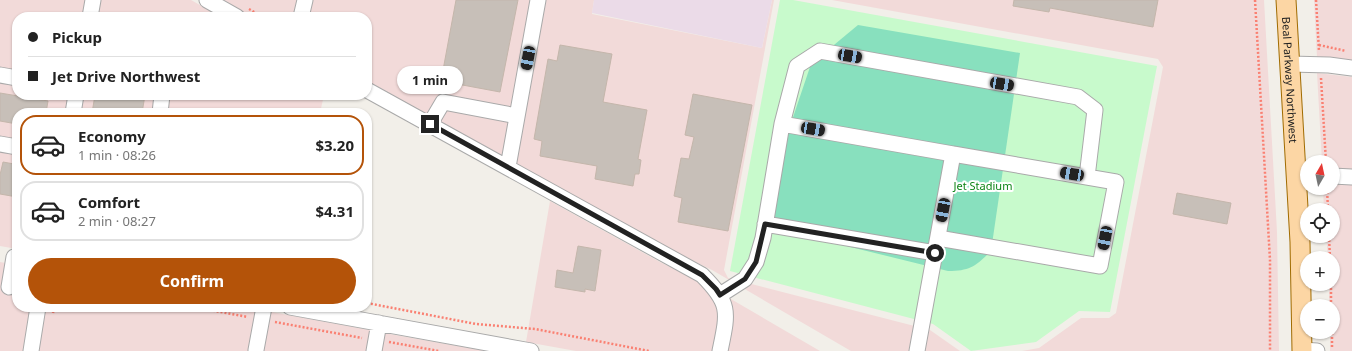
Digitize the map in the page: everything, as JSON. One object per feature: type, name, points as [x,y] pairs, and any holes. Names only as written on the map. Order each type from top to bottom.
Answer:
[{"type":"main road","name":"Beal Parkway Northwest","points":[[1286,0],[1290,64],[1300,156]]},
{"type":"main road","name":"Beal Parkway Northwest","points":[[1302,195],[1301,274],[1307,351]]},
{"type":"street","points":[[91,12],[93,0]]},
{"type":"street","points":[[207,0],[228,12]]},
{"type":"street","points":[[302,12],[305,0]]},
{"type":"street","points":[[508,167],[538,0]]},
{"type":"street","points":[[720,295],[745,279],[756,262],[765,224],[782,124],[798,66],[820,51],[1078,97],[1095,110],[1087,177]]},
{"type":"street","points":[[1290,64],[1352,68]]},
{"type":"street","points":[[0,74],[12,77]]},
{"type":"street","points":[[372,93],[702,275],[716,289],[723,300],[726,313],[720,351]]},
{"type":"street","points":[[430,124],[443,102],[517,116]]},
{"type":"street","points":[[782,124],[1116,182],[1100,266],[938,238]]},
{"type":"street","points":[[0,144],[12,146]]},
{"type":"street","points":[[917,351],[953,154]]},
{"type":"street","points":[[1340,176],[1352,177]]},
{"type":"street","points":[[765,224],[935,253]]},
{"type":"street","points":[[8,287],[10,256]]},
{"type":"street","points":[[30,351],[37,312]]},
{"type":"street","points":[[318,312],[531,351]]},
{"type":"street","points":[[256,350],[263,313]]},
{"type":"street","points":[[375,346],[379,323]]},
{"type":"path","points":[[1255,0],[1270,260],[1270,351]]},
{"type":"path","points":[[1316,0],[1326,155]]},
{"type":"path","points":[[1319,45],[1352,52]]},
{"type":"path","points":[[372,304],[476,324],[535,330],[649,351]]},
{"type":"path","points":[[251,312],[263,313],[375,346],[439,351]]},
{"type":"path","points":[[1332,339],[1332,351]]},
{"type":"shaded area","points":[[0,0],[86,0],[84,12],[12,12],[12,100],[68,100],[67,108],[12,108],[12,248],[0,246]]},
{"type":"shaded area","points":[[100,0],[191,0],[212,12],[98,12]]},
{"type":"shaded area","points":[[223,0],[594,0],[592,14],[762,48],[772,0],[774,0],[724,270],[728,278],[930,330],[960,351],[851,351],[712,270],[667,248],[372,84],[372,12],[244,12]]},
{"type":"shaded area","points":[[594,0],[772,0],[762,48],[592,13]]},
{"type":"shaded area","points":[[832,0],[1264,0],[1277,232],[1279,351],[1022,351],[1039,348],[1081,318],[1109,318],[1116,313],[1163,67],[1158,59]]},
{"type":"shaded area","points":[[1314,0],[1352,0],[1352,60],[1317,57]]},
{"type":"shaded area","points":[[1317,73],[1352,77],[1352,351],[1330,351],[1330,339],[1340,339],[1340,299],[1329,299],[1329,291],[1340,291],[1340,251],[1327,251],[1327,243],[1340,243],[1340,203],[1324,203],[1323,195],[1340,195],[1340,155],[1322,155]]},
{"type":"shaded area","points":[[82,100],[323,100],[321,108],[81,108]]},
{"type":"shaded area","points":[[550,201],[660,262],[705,284],[820,351],[576,351],[526,342]]},
{"type":"shaded area","points":[[0,262],[12,264],[12,312],[30,312],[23,351],[0,351]]},
{"type":"shaded area","points":[[44,312],[272,312],[370,330],[367,351],[38,351]]},
{"type":"shaded area","points":[[384,333],[486,351],[381,351]]},
{"type":"green space","name":"Jet Stadium","points":[[780,0],[793,0],[1157,66],[1110,312],[1079,311],[1036,342],[971,351],[933,324],[730,271]]},
{"type":"green space","points":[[858,25],[1020,53],[991,251],[972,267],[956,271],[948,271],[757,224],[811,64]]},
{"type":"building","points":[[456,0],[518,0],[500,92],[441,81]]},
{"type":"building","points":[[1014,0],[1158,0],[1153,27],[1050,8],[1049,12],[1013,6]]},
{"type":"building","points":[[560,45],[612,54],[603,102],[647,110],[638,159],[641,160],[639,174],[635,174],[633,186],[595,179],[597,166],[540,156],[542,141],[534,139],[548,59],[557,61]]},
{"type":"building","points":[[0,93],[12,95],[12,100],[48,101],[47,108],[12,108],[12,123],[0,121]]},
{"type":"building","points":[[693,94],[752,105],[728,231],[678,222],[682,198],[674,196],[681,158],[689,159],[694,137],[685,135]]},
{"type":"building","points":[[94,100],[144,100],[143,108],[93,108]]},
{"type":"building","points":[[3,162],[12,164],[12,196],[0,194],[0,175]]},
{"type":"building","points":[[1177,193],[1231,203],[1227,224],[1173,214]]},
{"type":"building","points":[[578,246],[601,250],[595,291],[585,289],[585,292],[555,287],[557,270],[573,273]]},
{"type":"route","points":[[430,124],[702,275],[720,295],[745,279],[756,262],[763,238],[765,224],[935,253]]}]
